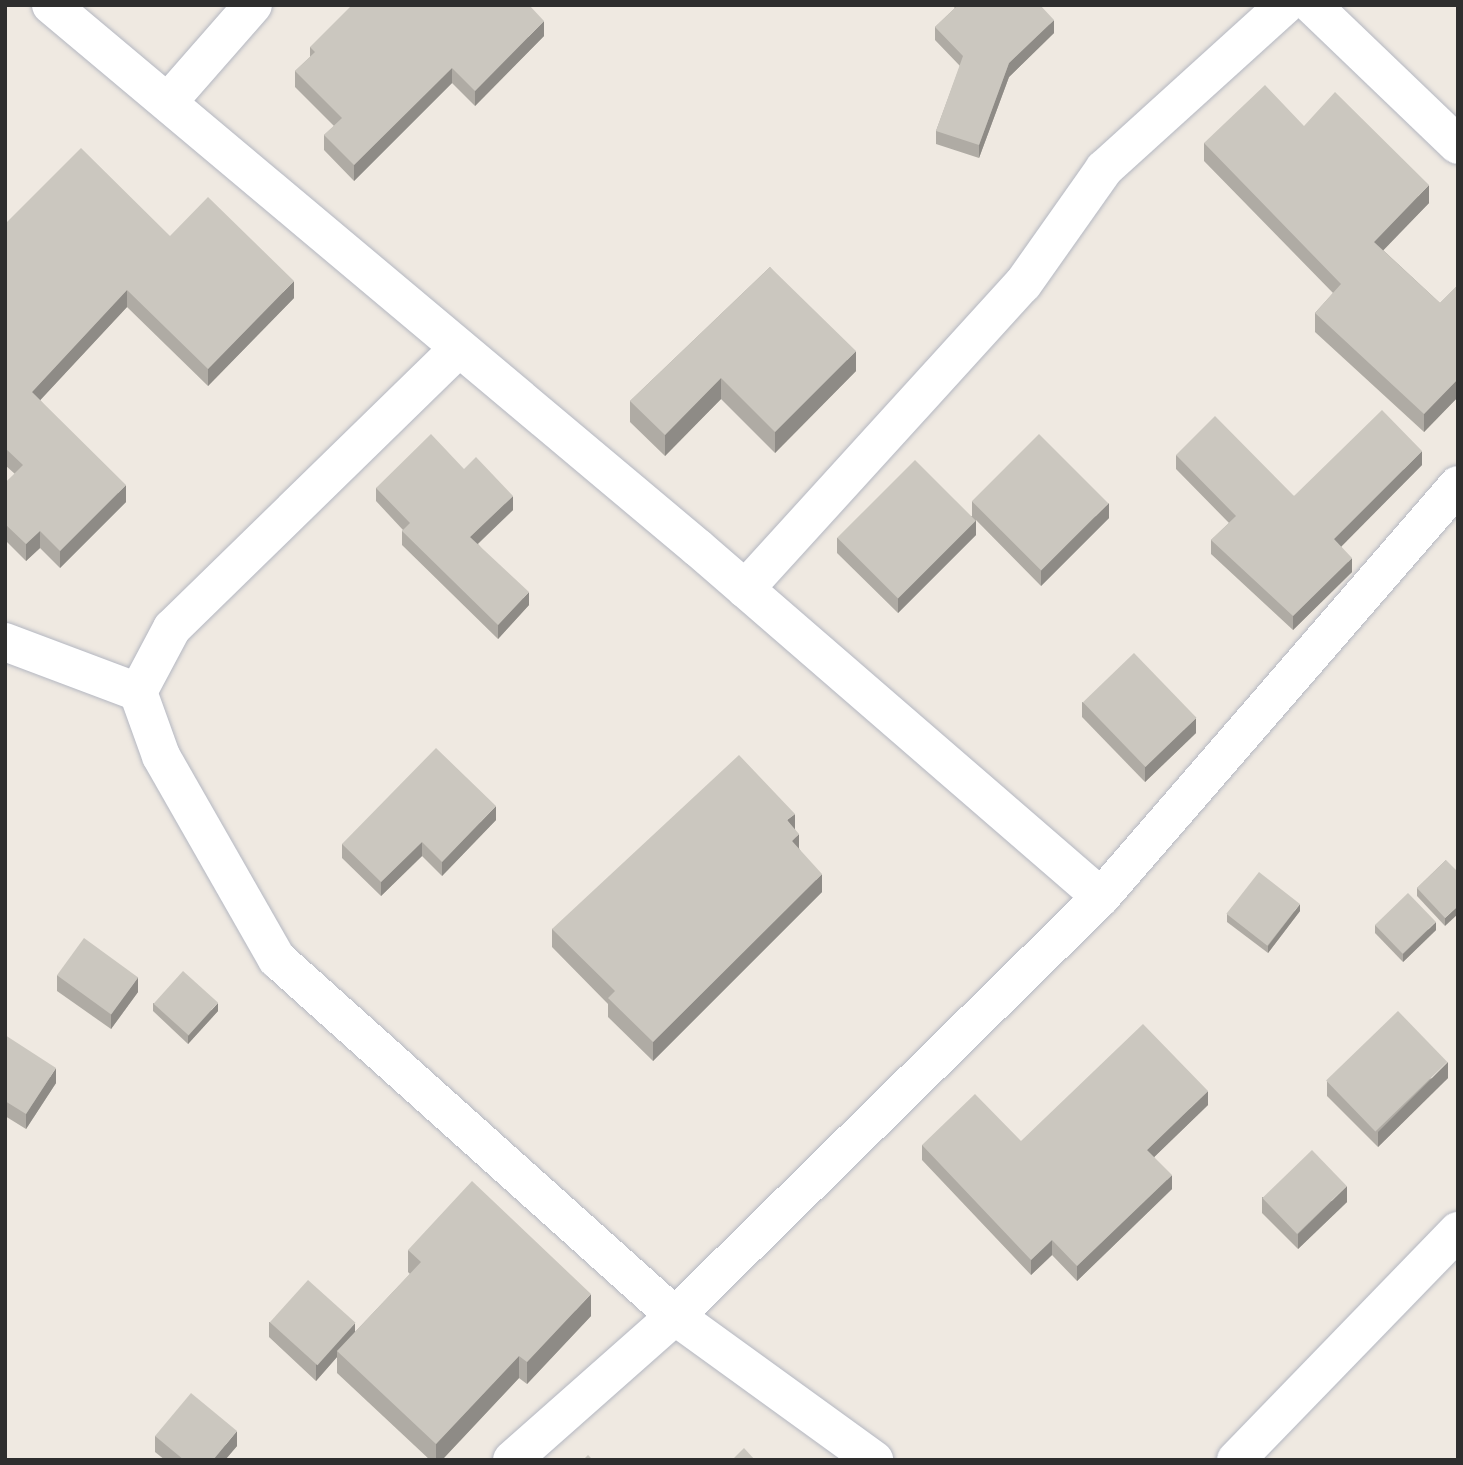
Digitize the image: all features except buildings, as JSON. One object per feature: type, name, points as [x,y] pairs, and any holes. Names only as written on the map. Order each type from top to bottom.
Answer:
[{"type":"street","points":[[51,5],[745,589],[1101,897]]},
{"type":"street","points":[[168,102],[253,5]]},
{"type":"street","points":[[745,589],[1023,285],[1104,169],[1285,5]]},
{"type":"street","points":[[1312,5],[1458,145]]},
{"type":"street","points":[[459,348],[172,628],[138,692],[161,755],[277,959],[675,1316],[874,1460]]},
{"type":"street","points":[[512,1460],[675,1316],[1101,897],[1458,485]]},
{"type":"street","points":[[5,642],[138,692]]},
{"type":"street","points":[[1236,1460],[1458,1231]]}]
